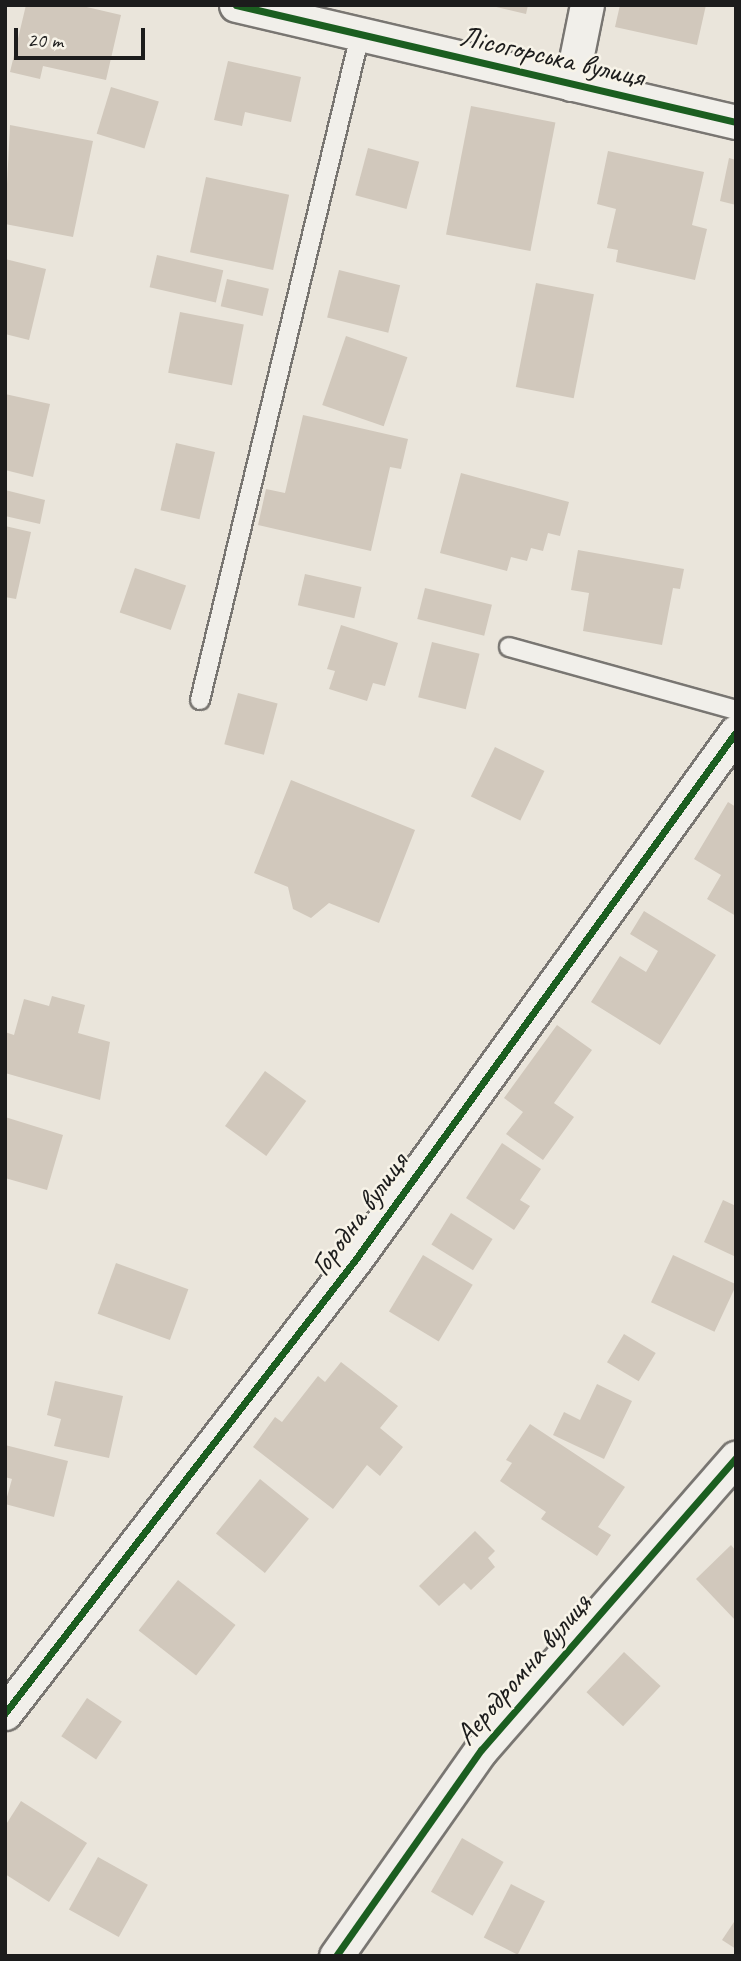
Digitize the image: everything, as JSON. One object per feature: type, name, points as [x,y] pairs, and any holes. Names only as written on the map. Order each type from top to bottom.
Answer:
[{"type":"street","name":"Лісогорська вулиця","points":[[236,5],[736,122]]},
{"type":"street","points":[[571,84],[587,5]]},
{"type":"street","name":"Городна вулиця","points":[[5,1713],[355,1260],[736,732]]},
{"type":"street","name":"Аеродромна вулиця","points":[[335,1956],[481,1750],[736,1458]]},
{"type":"lane","points":[[200,700],[360,35]]},
{"type":"lane","points":[[509,647],[736,710]]},
{"type":"building","points":[[26,5],[78,5],[121,15],[106,80],[43,66],[40,79],[10,72]]},
{"type":"building","points":[[488,5],[528,5],[526,14]]},
{"type":"building","points":[[620,5],[706,5],[697,45],[615,27]]},
{"type":"building","points":[[228,61],[301,77],[291,122],[245,112],[242,126],[214,120]]},
{"type":"building","points":[[111,87],[159,102],[144,148],[97,134]]},
{"type":"building","points":[[471,106],[555,122],[530,251],[446,235]]},
{"type":"building","points":[[10,125],[93,141],[73,237],[5,224]]},
{"type":"building","points":[[368,148],[419,162],[407,209],[355,195]]},
{"type":"building","points":[[608,151],[704,172],[692,225],[707,229],[695,280],[616,262],[618,250],[607,248],[616,209],[597,204]]},
{"type":"building","points":[[729,158],[736,160],[736,205],[720,201]]},
{"type":"building","points":[[206,177],[289,195],[273,270],[190,252]]},
{"type":"building","points":[[157,255],[223,270],[216,302],[150,287]]},
{"type":"building","points":[[5,259],[46,269],[29,340],[5,334]]},
{"type":"building","points":[[339,270],[400,285],[388,333],[327,318]]},
{"type":"building","points":[[227,279],[269,289],[263,316],[221,306]]},
{"type":"building","points":[[536,283],[594,294],[574,398],[516,387]]},
{"type":"building","points":[[180,312],[244,324],[232,385],[168,373]]},
{"type":"building","points":[[346,336],[407,357],[384,426],[322,405]]},
{"type":"building","points":[[5,394],[50,404],[33,477],[5,470]]},
{"type":"building","points":[[303,415],[408,439],[401,469],[390,467],[371,551],[258,525],[266,489],[285,493]]},
{"type":"building","points":[[176,443],[215,452],[199,519],[160,510]]},
{"type":"building","points":[[461,473],[569,502],[560,536],[548,533],[543,551],[531,548],[527,561],[511,557],[507,571],[440,553]]},
{"type":"building","points":[[5,490],[45,500],[40,524],[5,516]]},
{"type":"building","points":[[5,526],[31,532],[16,599],[5,597]]},
{"type":"building","points":[[578,550],[684,569],[680,589],[673,588],[662,645],[583,631],[589,593],[571,590]]},
{"type":"building","points":[[135,568],[186,586],[171,630],[120,612]]},
{"type":"building","points":[[305,574],[362,587],[354,618],[298,605]]},
{"type":"building","points":[[425,588],[492,605],[484,636],[417,619]]},
{"type":"building","points":[[341,625],[398,643],[385,686],[373,683],[367,701],[329,689],[335,671],[327,669]]},
{"type":"building","points":[[432,642],[480,654],[466,709],[418,697]]},
{"type":"building","points":[[238,693],[278,704],[264,755],[224,744]]},
{"type":"building","points":[[495,747],[544,771],[520,821],[471,796]]},
{"type":"building","points":[[291,780],[415,830],[379,923],[329,903],[311,918],[293,909],[288,887],[254,873]]},
{"type":"building","points":[[728,802],[736,807],[736,916],[707,899],[721,875],[694,859]]},
{"type":"building","points":[[644,911],[716,955],[660,1045],[591,1002],[620,956],[646,972],[658,951],[630,934]]},
{"type":"building","points":[[52,996],[85,1005],[78,1033],[110,1042],[100,1100],[5,1073],[5,1032],[14,1035],[24,999],[49,1006]]},
{"type":"building","points":[[557,1025],[592,1050],[554,1103],[574,1117],[543,1160],[506,1134],[523,1112],[504,1098]]},
{"type":"building","points":[[265,1071],[306,1101],[266,1156],[225,1126]]},
{"type":"building","points":[[5,1117],[63,1135],[47,1190],[5,1178]]},
{"type":"building","points":[[502,1143],[541,1169],[520,1200],[530,1206],[514,1230],[466,1198]]},
{"type":"building","points":[[723,1200],[736,1206],[736,1257],[704,1242]]},
{"type":"building","points":[[451,1213],[493,1239],[473,1270],[431,1244]]},
{"type":"building","points":[[423,1255],[473,1285],[439,1341],[389,1312]]},
{"type":"building","points":[[673,1255],[736,1284],[714,1332],[651,1302]]},
{"type":"building","points":[[116,1263],[188,1289],[170,1340],[98,1314]]},
{"type":"building","points":[[624,1334],[656,1353],[639,1381],[607,1362]]},
{"type":"building","points":[[341,1362],[398,1406],[380,1428],[403,1447],[380,1476],[367,1465],[333,1509],[253,1447],[275,1417],[282,1422],[318,1376],[325,1382]]},
{"type":"building","points":[[55,1381],[123,1396],[109,1458],[54,1446],[61,1419],[47,1415]]},
{"type":"building","points":[[597,1384],[632,1401],[604,1459],[553,1435],[564,1412],[580,1420]]},
{"type":"building","points":[[530,1424],[625,1487],[598,1527],[611,1535],[597,1556],[541,1519],[546,1512],[500,1481],[512,1463],[506,1460]]},
{"type":"building","points":[[5,1445],[68,1461],[54,1517],[5,1504],[12,1479],[5,1477]]},
{"type":"building","points":[[260,1479],[309,1519],[265,1573],[216,1533]]},
{"type":"building","points":[[475,1531],[495,1551],[488,1558],[495,1567],[471,1590],[464,1583],[439,1606],[419,1586]]},
{"type":"building","points":[[731,1545],[736,1551],[736,1621],[696,1579]]},
{"type":"building","points":[[178,1580],[236,1625],[196,1675],[139,1630]]},
{"type":"building","points":[[624,1652],[661,1686],[623,1726],[586,1692]]},
{"type":"building","points":[[87,1698],[122,1721],[96,1760],[61,1736]]},
{"type":"building","points":[[21,1801],[87,1843],[49,1902],[5,1874],[5,1826]]},
{"type":"building","points":[[462,1838],[504,1862],[473,1916],[431,1892]]},
{"type":"building","points":[[98,1857],[148,1885],[119,1937],[69,1909]]},
{"type":"building","points":[[511,1884],[545,1901],[518,1955],[484,1937]]},
{"type":"building","points":[[736,1919],[736,1949],[722,1940]]},
{"type":"cycle path","points":[[236,5],[736,122]]},
{"type":"cycle path","points":[[5,1713],[355,1260],[736,732]]},
{"type":"cycle path","points":[[336,1956],[481,1750],[736,1458]]}]
